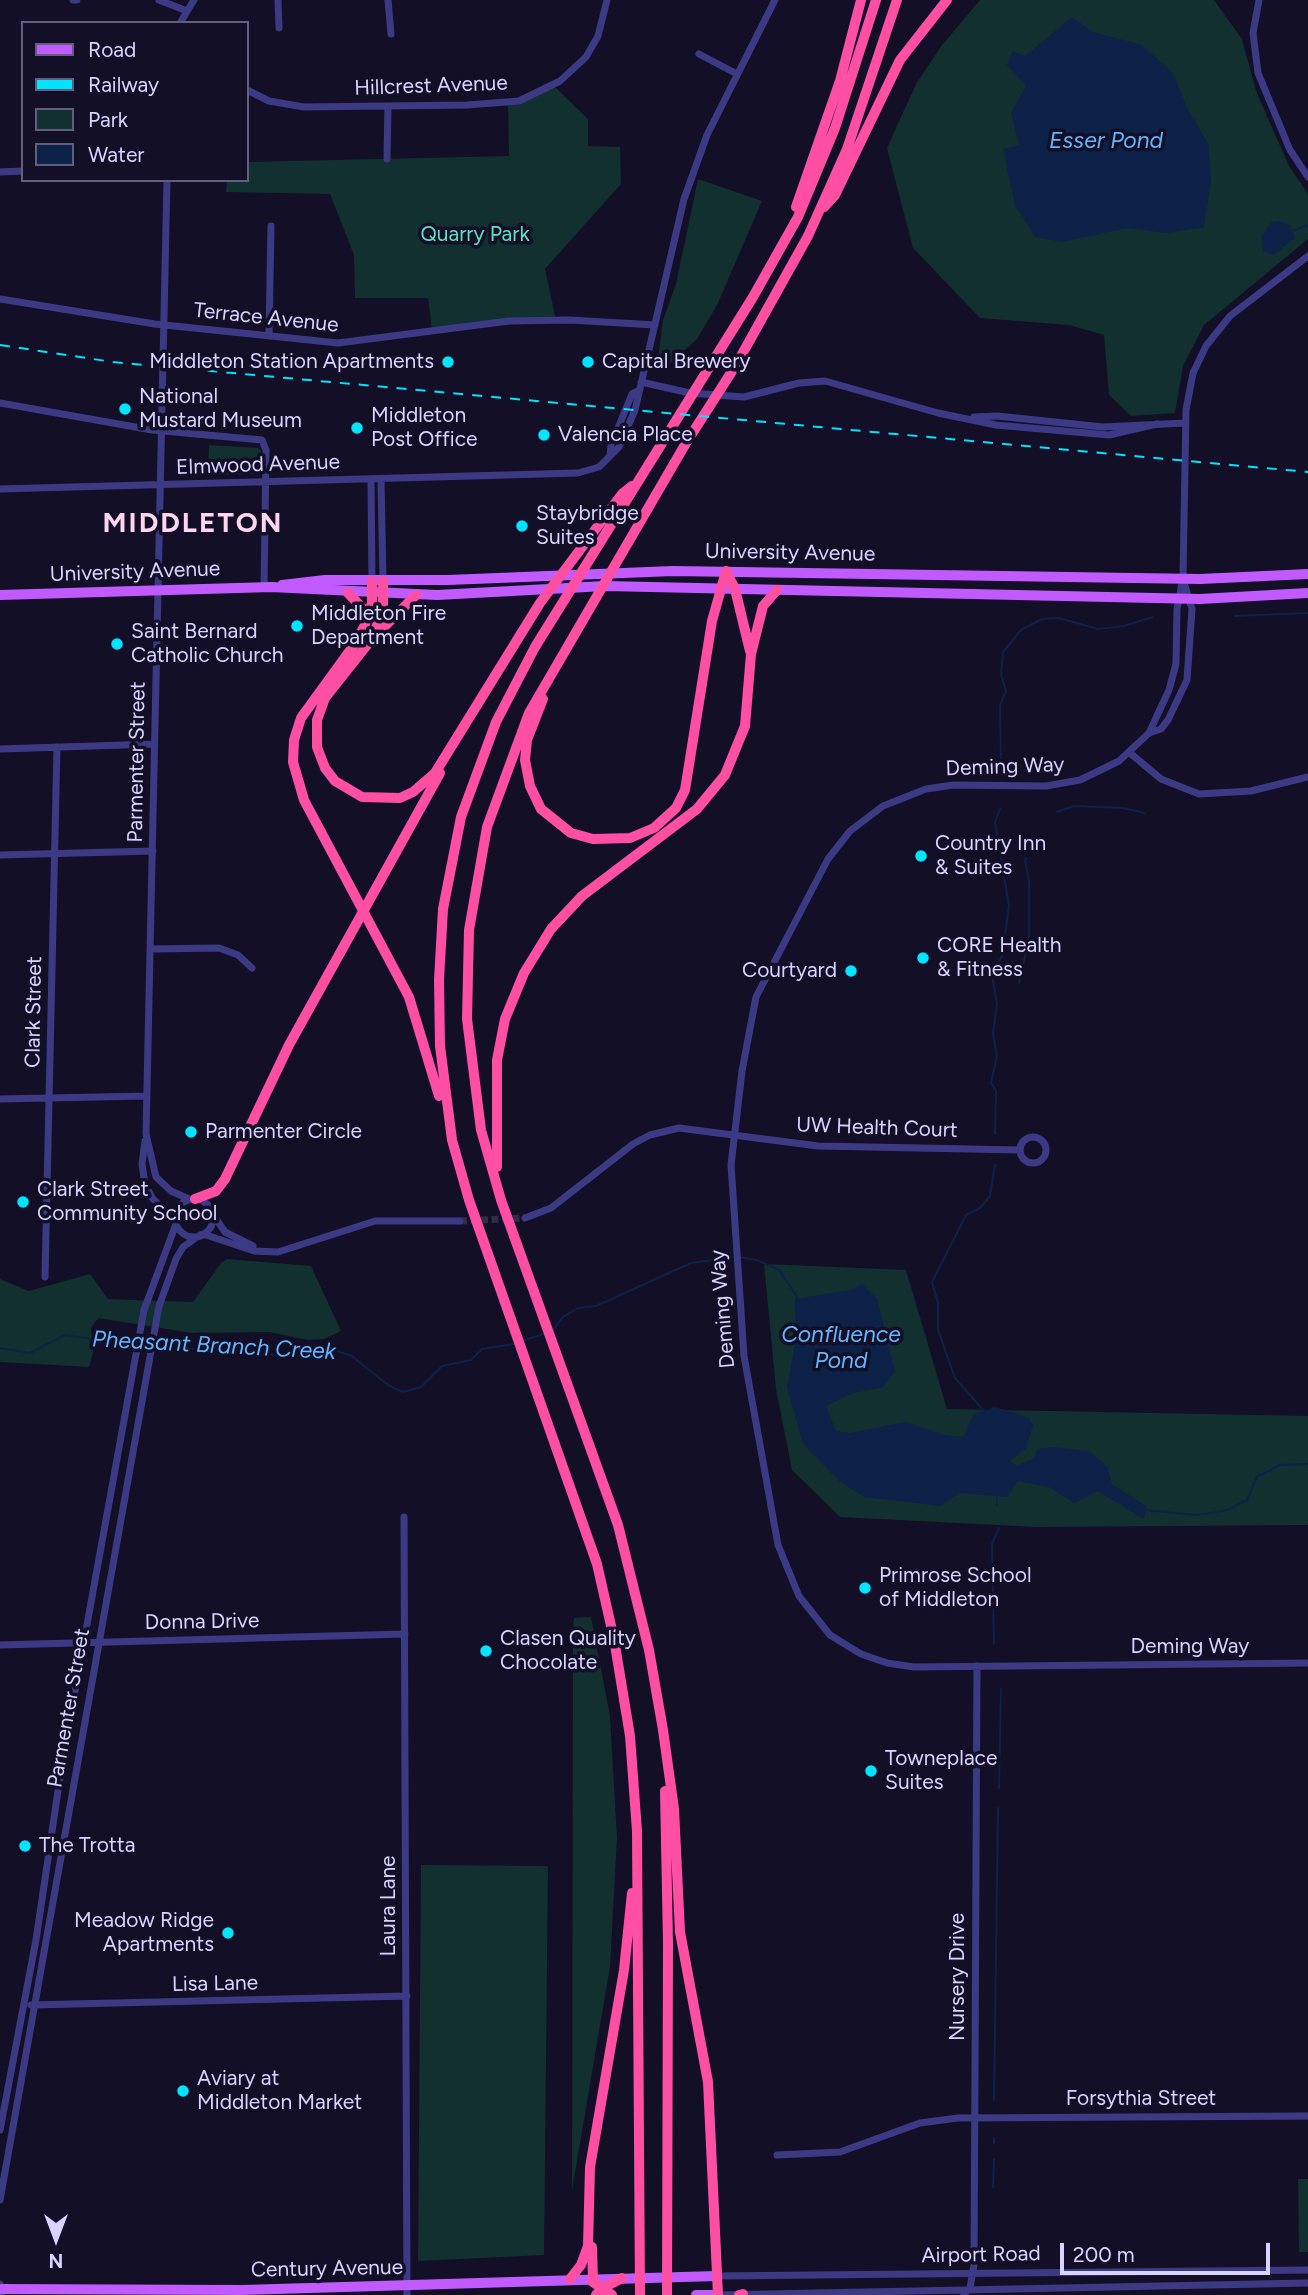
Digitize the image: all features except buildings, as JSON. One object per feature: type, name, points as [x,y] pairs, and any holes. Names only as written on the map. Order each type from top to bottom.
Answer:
[{"type":"highway","points":[[785,240],[839,81],[861,0]]},
{"type":"highway","points":[[452,1140],[444,1087],[439,980],[443,909],[461,817],[496,722],[517,678],[715,360],[785,240],[826,153],[876,0]]},
{"type":"highway","points":[[718,2295],[708,2082],[680,1932],[674,1809],[649,1650],[618,1525],[514,1238],[481,1130],[469,1047],[471,920],[486,827],[528,713],[686,443],[736,365],[818,214],[847,149],[897,0]]},
{"type":"highway","points":[[818,214],[835,195],[900,60],[947,0]]},
{"type":"highway","points":[[192,1199],[216,1191],[225,1179],[289,1045],[453,745],[506,654],[540,603],[622,494],[638,483]]},
{"type":"highway","points":[[561,657],[527,740],[526,768],[535,798],[548,815],[581,837],[617,840],[642,835],[665,820],[685,790],[719,589],[726,571]]},
{"type":"highway","points":[[726,571],[735,589],[751,654]]},
{"type":"highway","points":[[371,639],[380,619],[378,581]]},
{"type":"highway","points":[[500,1197],[495,1088],[497,1060],[505,1019],[524,973],[551,929],[582,896],[684,819],[716,788],[732,763],[745,726],[751,654],[763,606],[777,590]]},
{"type":"highway","points":[[348,593],[369,615]]},
{"type":"highway","points":[[378,594],[354,645],[308,705],[296,729],[292,751],[298,786],[409,997],[469,1200],[583,1523],[606,1600],[630,1736],[637,1831],[640,2295]]},
{"type":"highway","points":[[416,595],[371,639],[325,698],[320,710],[317,747],[329,775],[345,789],[362,797],[400,798],[425,784],[453,745]]},
{"type":"highway","points":[[657,1698],[668,1855],[667,2295]]},
{"type":"highway","points":[[570,2279],[582,2266],[588,2246],[593,2160],[624,1970],[637,1831]]},
{"type":"highway","points":[[593,2160],[592,2279],[598,2292]]},
{"type":"highway","points":[[598,2292],[622,2278]]},
{"type":"highway","points":[[598,2292],[612,2295]]},
{"type":"main road","name":"University Avenue","points":[[0,595],[268,587],[315,581],[726,571],[1182,578],[1308,574]]},
{"type":"main road","name":"University Avenue","points":[[268,587],[416,595],[605,586],[1184,599],[1308,593]]},
{"type":"main road","name":"Airport Road","points":[[654,2277],[716,2276]]},
{"type":"main road","name":"Century Avenue","points":[[0,2287],[126,2292],[407,2290],[570,2279],[654,2277]]},
{"type":"main road","name":"Airport Road","points":[[696,2295],[718,2295]]},
{"type":"street","points":[[159,0],[187,11]]},
{"type":"street","points":[[181,21],[194,0]]},
{"type":"street","points":[[278,0],[279,28]]},
{"type":"street","points":[[388,0],[391,34]]},
{"type":"street","name":"Hillcrest Avenue","points":[[248,90],[269,101],[293,106],[508,103],[536,95],[572,73],[586,57],[598,36],[607,0]]},
{"type":"street","points":[[775,0],[707,135],[684,199],[641,382],[690,393],[744,397],[799,383],[825,381],[938,413],[996,425],[1102,435],[1141,430],[1157,424],[1185,423]]},
{"type":"street","points":[[1259,0],[1254,33],[1258,73],[1290,150],[1308,177]]},
{"type":"street","points":[[699,54],[737,74]]},
{"type":"street","points":[[387,159],[388,106]]},
{"type":"street","points":[[0,172],[21,171]]},
{"type":"street","name":"Parmenter Street","points":[[0,2130],[140,1332],[150,1289],[176,1222],[153,1199],[145,1185],[142,1164],[147,1096],[167,182]]},
{"type":"street","points":[[269,336],[271,226]]},
{"type":"street","name":"Deming Way","points":[[1149,733],[1161,729],[1168,720],[1184,690],[1190,657],[1182,578],[1185,423],[1194,373],[1213,335],[1239,307],[1308,256]]},
{"type":"street","name":"Terrace Avenue","points":[[0,299],[164,325],[338,344],[509,321],[570,320],[655,325]]},
{"type":"street","name":"Elmwood Avenue","points":[[0,489],[579,473],[599,467],[610,456],[611,445],[632,394],[638,391],[641,382]]},
{"type":"street","points":[[0,403],[162,431],[251,437],[264,442],[268,587]]},
{"type":"street","points":[[371,480],[378,581]]},
{"type":"street","points":[[378,581],[381,480]]},
{"type":"street","name":"Deming Way","points":[[1184,599],[1174,675],[1149,733],[1130,753],[1094,775],[1069,783],[1030,786],[953,785],[926,789],[895,800],[850,831],[828,859],[760,987],[750,1018],[731,1165],[744,1356],[778,1545],[799,1596],[830,1634],[861,1654],[887,1663],[914,1667],[1308,1663]]},
{"type":"street","points":[[0,749],[154,744]]},
{"type":"street","name":"Clark Street","points":[[45,1277],[57,747]]},
{"type":"street","points":[[1130,753],[1161,779],[1199,793],[1251,791],[1308,777]]},
{"type":"street","points":[[0,855],[153,851]]},
{"type":"street","points":[[150,949],[219,948],[238,955],[252,968]]},
{"type":"street","points":[[0,1099],[147,1096]]},
{"type":"street","name":"UW Health Court","points":[[526,1218],[551,1208],[620,1153],[650,1135],[679,1128],[828,1147],[1020,1150]]},
{"type":"street","name":"Parmenter Street","points":[[146,1134],[156,1177],[171,1191],[192,1199]]},
{"type":"street","points":[[293,1248],[261,1247],[240,1242],[225,1232],[206,1203],[192,1199],[177,1210],[176,1222],[183,1233],[201,1235],[254,1251],[278,1252],[293,1248],[375,1221],[460,1221]]},
{"type":"street","points":[[201,1235],[212,1222],[212,1212]]},
{"type":"street","name":"Parmenter Street","points":[[0,2200],[155,1331],[176,1259],[183,1247],[201,1235]]},
{"type":"street","name":"Laura Lane","points":[[404,1517],[407,2290]]},
{"type":"street","name":"Donna Drive","points":[[0,1645],[405,1634]]},
{"type":"street","name":"Nursery Drive","points":[[970,2293],[974,2274],[978,1666]]},
{"type":"street","name":"Lisa Lane","points":[[23,2004],[407,1996]]},
{"type":"street","name":"Forsythia Street","points":[[777,2155],[840,2152],[920,2123],[975,2118],[1308,2116]]},
{"type":"street","name":"Airport Road","points":[[716,2276],[1308,2270]]},
{"type":"street","name":"Airport Road","points":[[718,2295],[970,2293],[1308,2283]]},
{"type":"street","points":[[0,2287],[2,2295]]},
{"type":"green space","points":[[980,0],[1214,0],[1242,39],[1256,91],[1289,166],[1308,194],[1308,239],[1204,325],[1183,366],[1175,413],[1131,416],[1109,395],[1104,335],[1069,325],[980,318],[913,248],[887,148],[916,84],[942,45]]},
{"type":"green space","name":"Quarry Park","points":[[554,86],[588,119],[588,146],[620,147],[621,184],[545,269],[556,320],[432,331],[428,298],[355,298],[354,255],[330,194],[226,192],[227,182],[248,182],[248,162],[509,156],[508,103]]},
{"type":"green space","points":[[698,179],[762,201],[717,305],[697,339],[663,370],[657,367],[663,320],[676,284]]},
{"type":"green space","points":[[209,445],[258,448],[261,451],[260,474],[208,475]]},
{"type":"green space","points":[[227,1259],[311,1266],[341,1331],[324,1339],[308,1340],[269,1332],[192,1333],[98,1318],[91,1328],[93,1353],[89,1367],[0,1362],[0,1279],[29,1291],[90,1274],[108,1299],[193,1302],[221,1263]]},
{"type":"green space","points":[[764,1264],[906,1270],[947,1409],[1308,1416],[1308,1525],[1036,1527],[840,1517],[792,1470],[776,1389]]},
{"type":"green space","points":[[591,1617],[610,1716],[617,1838],[610,1967],[572,2190],[573,1627],[574,1618]]},
{"type":"green space","points":[[421,1865],[548,1866],[544,2255],[418,2261]]},
{"type":"green space","points":[[1298,2179],[1308,2179],[1308,2252],[1299,2252]]},
{"type":"water","name":"Esser Pond","points":[[1072,17],[1093,32],[1142,45],[1173,73],[1188,110],[1208,143],[1211,180],[1204,227],[1166,233],[1127,228],[1062,242],[1035,237],[1015,205],[1003,149],[1019,145],[1011,112],[1026,86],[1007,65],[1013,51],[1025,56]]},
{"type":"water","points":[[1279,221],[1289,225],[1295,238],[1274,255],[1263,251],[1262,235],[1272,222]]},
{"type":"water","name":"Confluence Pond","points":[[862,1284],[877,1299],[895,1371],[883,1387],[853,1393],[826,1406],[836,1431],[850,1433],[906,1422],[944,1435],[963,1437],[974,1414],[995,1407],[1029,1418],[1033,1425],[1026,1449],[1009,1461],[1017,1466],[1034,1458],[1037,1449],[1054,1447],[1089,1451],[1107,1466],[1112,1484],[1146,1506],[1144,1519],[1098,1491],[1074,1503],[1049,1487],[1018,1481],[1007,1497],[959,1493],[941,1506],[864,1497],[838,1480],[803,1444],[787,1387],[796,1339],[795,1299],[850,1290]]},
{"type":"waterway","points":[[1293,231],[1308,225]]},
{"type":"waterway","points":[[1235,616],[1308,613]]},
{"type":"waterway","points":[[1001,764],[1000,706],[1006,691],[1001,675],[1003,652],[1021,630],[1042,619],[1059,618],[1098,629],[1124,626],[1153,617]]},
{"type":"waterway","points":[[1057,812],[1074,806],[1123,808],[1145,813]]},
{"type":"waterway","points":[[995,1134],[996,1091],[991,1083],[997,1056],[993,1034],[997,1003],[992,976],[1002,956],[1009,906],[995,822],[1000,809]]},
{"type":"waterway","points":[[1019,983],[1029,939],[1027,858]]},
{"type":"waterway","points":[[984,1411],[955,1378],[938,1330],[938,1303],[932,1282],[966,1215],[980,1208],[990,1196],[995,1165]]},
{"type":"waterway","name":"Pheasant Branch Creek","points":[[552,1331],[563,1317],[578,1308],[596,1306],[691,1263],[733,1257]]},
{"type":"waterway","name":"Pheasant Branch Creek","points":[[739,1257],[757,1260],[779,1270],[799,1300]]},
{"type":"waterway","name":"Pheasant Branch Creek","points":[[522,1341],[543,1334]]},
{"type":"waterway","name":"Pheasant Branch Creek","points":[[0,1348],[30,1353],[65,1335],[134,1345]]},
{"type":"waterway","name":"Pheasant Branch Creek","points":[[153,1346],[306,1357],[334,1350],[352,1356],[388,1385],[403,1392],[421,1387],[442,1366],[471,1360],[482,1349],[514,1344]]},
{"type":"waterway","points":[[1145,1510],[1197,1515],[1228,1510],[1247,1500],[1257,1477],[1280,1465],[1308,1464]]},
{"type":"waterway","points":[[997,1495],[997,1505]]},
{"type":"waterway","points":[[994,1644],[992,1544],[999,1528]]},
{"type":"waterway","points":[[999,1788],[1001,1689]]},
{"type":"waterway","points":[[994,2100],[998,1808]]},
{"type":"waterway","points":[[994,2138],[994,2143]]},
{"type":"waterway","points":[[993,2187],[994,2159]]},
{"type":"tunnel","points":[[460,1221],[525,1218]]},
{"type":"railway","points":[[0,345],[113,362],[1308,472]]},
{"type":"place","name":"Middleton Station Apartments","points":[[448,362]]},
{"type":"place","name":"Capital Brewery","points":[[588,362]]},
{"type":"place","name":"National Mustard Museum","points":[[125,409]]},
{"type":"place","name":"Middleton Post Office","points":[[357,428]]},
{"type":"place","name":"Valencia Place","points":[[544,435]]},
{"type":"place","name":"Staybridge Suites","points":[[522,526]]},
{"type":"place","name":"Middleton Fire Department","points":[[297,626]]},
{"type":"place","name":"Saint Bernard Catholic Church","points":[[117,644]]},
{"type":"place","name":"Country Inn & Suites","points":[[921,856]]},
{"type":"place","name":"CORE Health & Fitness","points":[[923,958]]},
{"type":"place","name":"Courtyard","points":[[851,971]]},
{"type":"place","name":"Parmenter Circle","points":[[191,1132]]},
{"type":"place","name":"Clark Street Community School","points":[[23,1202]]},
{"type":"place","name":"Primrose School of Middleton","points":[[865,1588]]},
{"type":"place","name":"Clasen Quality Chocolate","points":[[486,1651]]},
{"type":"place","name":"Towneplace Suites","points":[[871,1771]]},
{"type":"place","name":"The Trotta","points":[[25,1846]]},
{"type":"place","name":"Meadow Ridge Apartments","points":[[228,1933]]},
{"type":"place","name":"Aviary at Middleton Market","points":[[183,2091]]},
{"type":"district","name":"MIDDLETON","points":[[193,524]]}]
